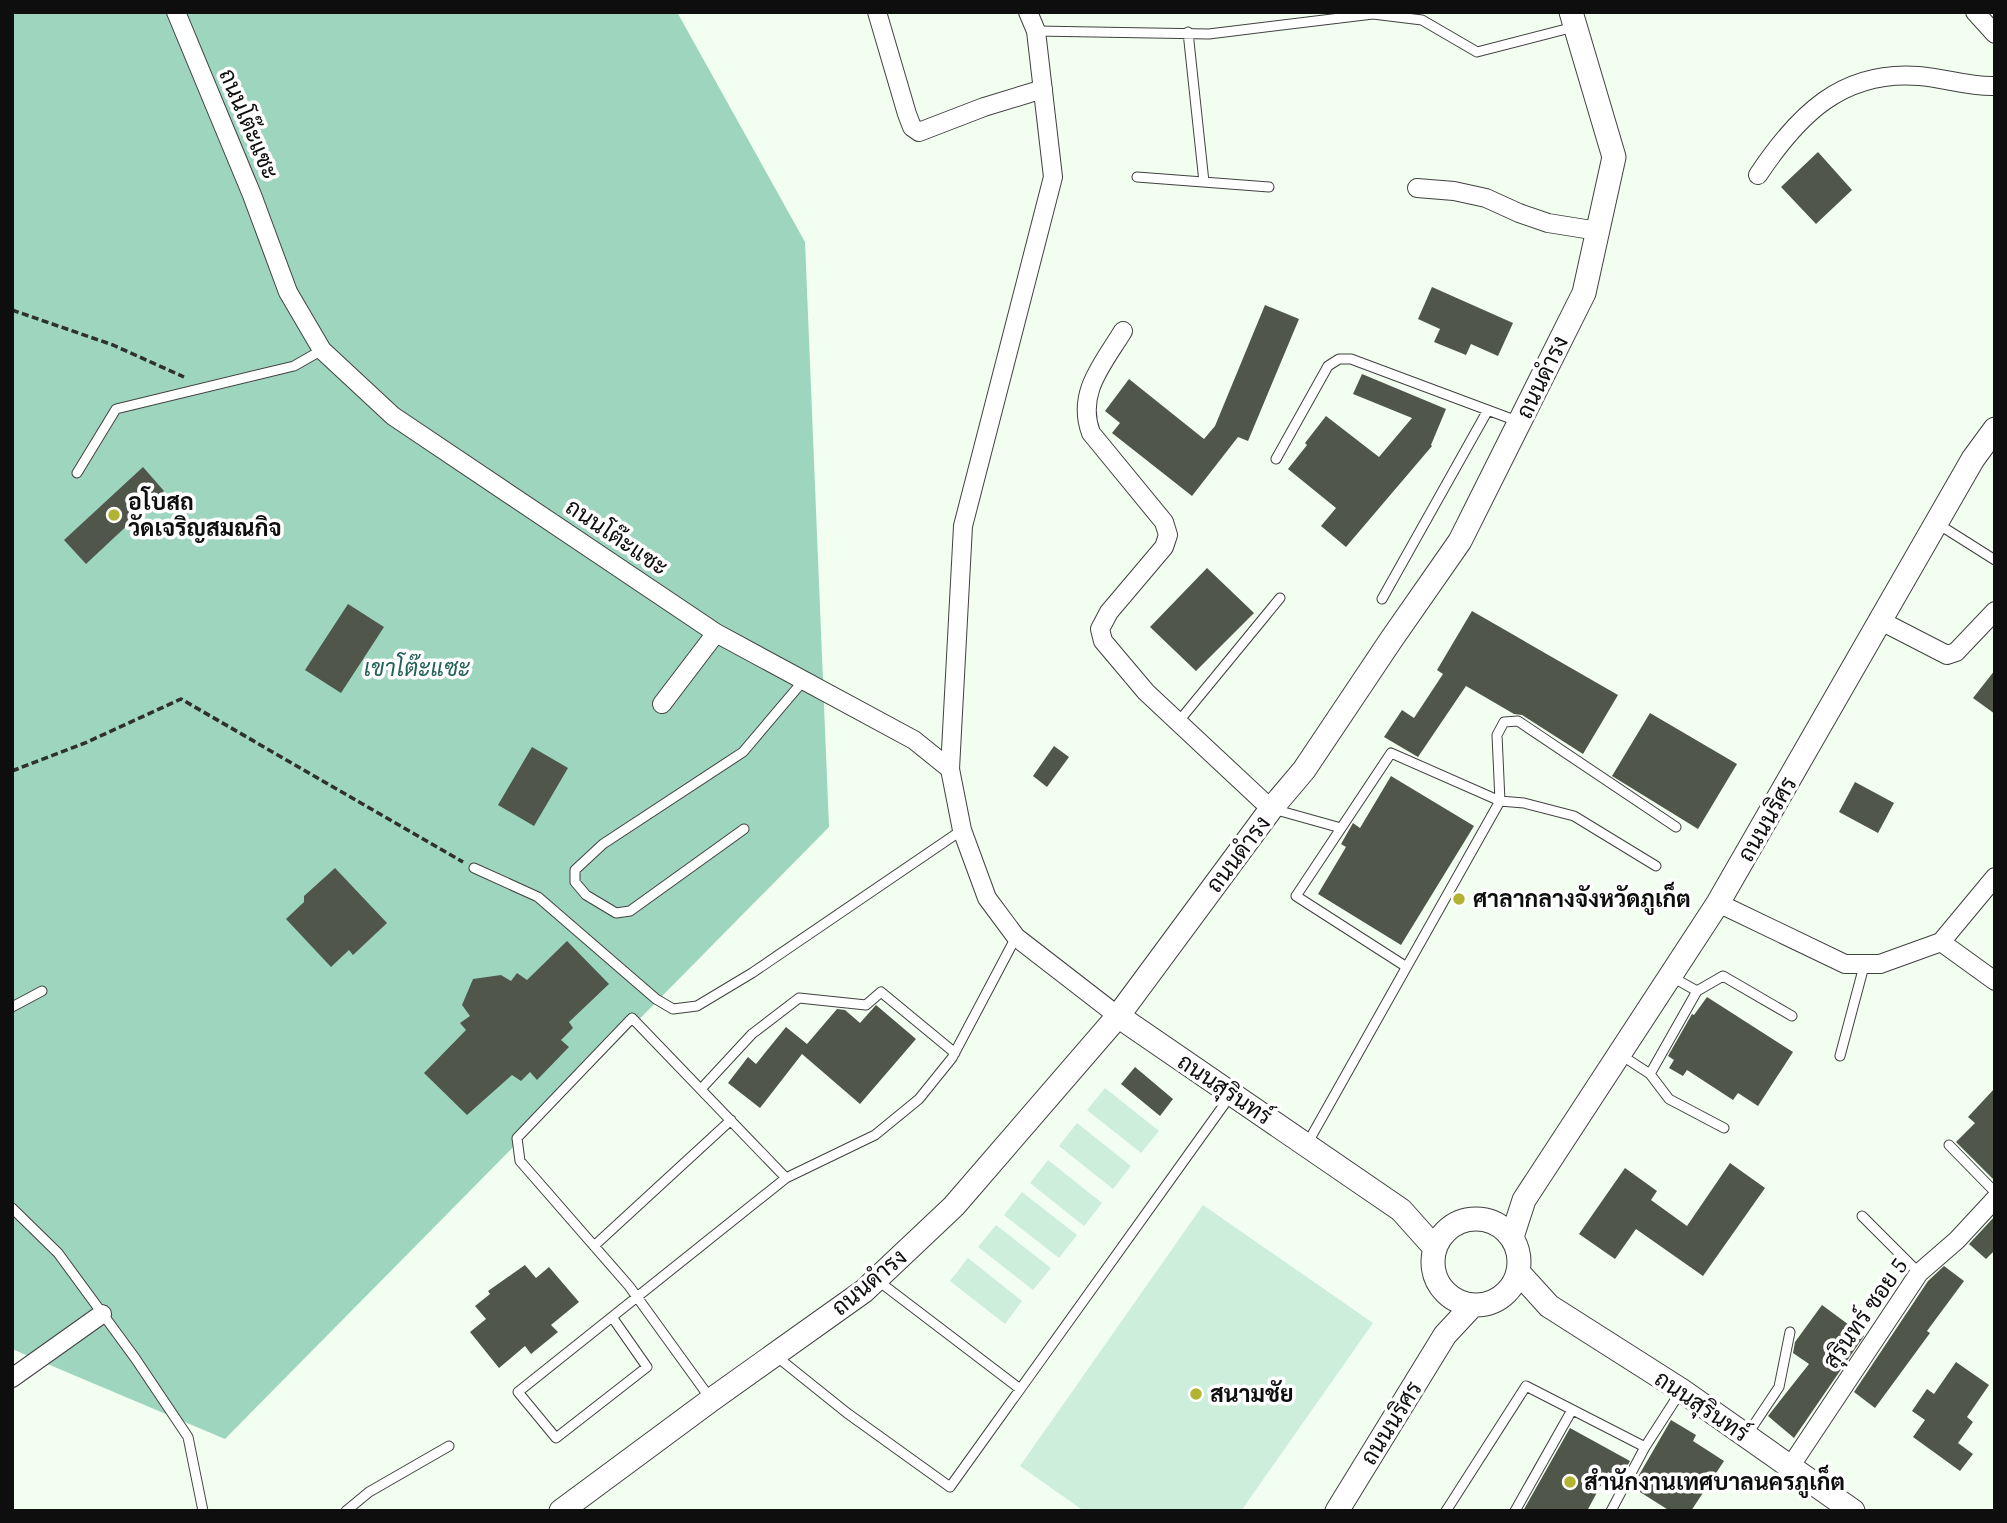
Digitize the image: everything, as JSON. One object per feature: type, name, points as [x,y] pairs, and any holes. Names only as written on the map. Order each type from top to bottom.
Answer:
[{"type":"street","name":"ถนนโต๊ะแซะ","points":[[176,12],[252,195],[288,292],[322,350],[393,416],[716,632],[914,740],[950,769]]},
{"type":"street","points":[[877,12],[906,114],[912,127],[919,132],[984,107],[1043,89]]},
{"type":"street","points":[[1028,12],[1036,31],[1053,177],[963,526],[950,769],[962,830],[987,898],[1016,937],[1118,1016]]},
{"type":"street","points":[[1975,12],[1995,34]]},
{"type":"street","name":"ถนนดำรง","points":[[567,1509],[711,1400],[864,1291],[954,1206],[1118,1016],[1271,809],[1304,770],[1460,541],[1584,293],[1614,158],[1573,20]]},
{"type":"street","points":[[1758,175],[1781,141],[1802,118],[1840,89],[1880,76],[1901,75],[1923,76],[1964,85],[1995,86]]},
{"type":"street","points":[[1417,187],[1486,198],[1548,223],[1598,231]]},
{"type":"street","points":[[1123,331],[1095,376],[1085,403],[1085,418],[1091,433],[1164,522],[1168,535],[1164,547],[1109,612],[1100,628],[1103,641],[1146,692],[1271,809]]},
{"type":"street","name":"ถนนนริศร","points":[[1512,1237],[1524,1200],[1718,903],[1973,459],[1995,429]]},
{"type":"street","points":[[1881,621],[1947,655],[1956,652],[1995,611]]},
{"type":"street","points":[[662,704],[716,632]]},
{"type":"street","points":[[1718,903],[1845,964],[1880,964],[1941,942],[1995,877]]},
{"type":"street","points":[[1941,942],[1995,981]]},
{"type":"street","name":"ถนนสุรินทร์","points":[[1118,1016],[1401,1210],[1435,1248]]},
{"type":"street","name":"สุรินทร์ ซอย 5","points":[[1790,1467],[1919,1273],[1957,1240],[1995,1199]]},
{"type":"street","name":"ถนนนริศร","points":[[1491,1221],[1524,1200]]},
{"type":"street","name":"ถนนสุรินทร์","points":[[1401,1210],[1451,1227]]},
{"type":"street","points":[[1470,1220],[1491,1221],[1512,1237],[1518,1248],[1519,1273],[1506,1294],[1484,1305],[1472,1306],[1448,1296],[1440,1287],[1434,1275],[1435,1248],[1451,1227],[1470,1220]]},
{"type":"street","name":"ถนนสุรินทร์","points":[[1519,1273],[1549,1306],[1681,1390],[1853,1511]]},
{"type":"street","name":"ถนนสุรินทร์","points":[[1506,1294],[1549,1306]]},
{"type":"street","name":"ถนนนริศร","points":[[1446,1335],[1448,1296]]},
{"type":"street","name":"ถนนนริศร","points":[[1338,1511],[1446,1335],[1472,1306]]},
{"type":"street","points":[[12,1378],[102,1314]]},
{"type":"lane","points":[[1036,31],[1209,34],[1373,14],[1422,20],[1477,52],[1573,20]]},
{"type":"lane","points":[[1188,32],[1204,183]]},
{"type":"lane","points":[[1138,177],[1269,187]]},
{"type":"lane","points":[[76,473],[116,408],[294,366],[322,350]]},
{"type":"lane","points":[[1276,459],[1328,366],[1339,359],[1351,359],[1520,422]]},
{"type":"lane","points":[[1382,599],[1488,410]]},
{"type":"lane","points":[[1937,523],[1995,560]]},
{"type":"lane","points":[[1178,721],[1280,598]]},
{"type":"lane","points":[[744,829],[629,911],[616,914],[586,895],[575,882],[575,870],[603,844],[743,752],[804,680]]},
{"type":"lane","points":[[1306,1145],[1500,801],[1497,735],[1504,722],[1518,721],[1676,827]]},
{"type":"lane","points":[[1405,966],[1296,896],[1391,753],[1500,801],[1524,803],[1574,816],[1656,866]]},
{"type":"lane","points":[[1271,809],[1341,828]]},
{"type":"lane","points":[[474,868],[538,897],[656,999],[673,1009],[697,1006],[751,973],[962,830]]},
{"type":"lane","points":[[612,1317],[648,1367],[556,1438],[518,1392],[786,1178],[875,1135],[919,1098],[955,1053],[1016,937]]},
{"type":"lane","points":[[1840,1056],[1864,965]]},
{"type":"lane","points":[[1671,976],[1697,991]]},
{"type":"lane","points":[[1650,1074],[1697,991],[1723,976],[1792,1016]]},
{"type":"lane","points":[[12,1007],[42,991]]},
{"type":"lane","points":[[701,1089],[751,1034],[799,998],[866,1005],[881,992],[955,1053]]},
{"type":"lane","points":[[711,1400],[636,1296],[520,1161],[517,1138],[632,1018],[786,1178]]},
{"type":"lane","points":[[1619,1055],[1650,1074],[1669,1099],[1724,1128]]},
{"type":"lane","points":[[776,1355],[847,1413],[950,1487],[1232,1093]]},
{"type":"lane","points":[[594,1246],[731,1120]]},
{"type":"lane","points":[[1949,1146],[1995,1192]]},
{"type":"lane","points":[[12,1208],[58,1253],[188,1437],[203,1511]]},
{"type":"lane","points":[[1862,1216],[1919,1273]]},
{"type":"lane","points":[[876,1279],[1020,1389]]},
{"type":"lane","points":[[1746,1436],[1779,1387],[1790,1332]]},
{"type":"lane","points":[[1446,1511],[1526,1386],[1645,1447]]},
{"type":"lane","points":[[1611,1511],[1645,1447],[1681,1390]]},
{"type":"lane","points":[[1515,1511],[1573,1410]]},
{"type":"lane","points":[[346,1511],[369,1492],[449,1446]]},
{"type":"path","points":[[12,310],[113,345],[205,387]]},
{"type":"path","points":[[12,771],[85,743],[181,699],[474,868]]},
{"type":"green space","name":"เขาโต๊ะแซะ","points":[[12,12],[677,12],[805,242],[829,827],[225,1439],[12,1349]]},
{"type":"green space","points":[[1105,1088],[1159,1131],[1141,1153],[1087,1110]]},
{"type":"green space","points":[[1077,1123],[1131,1166],[1113,1189],[1059,1146]]},
{"type":"green space","points":[[1048,1160],[1102,1203],[1084,1226],[1030,1183]]},
{"type":"green space","points":[[1022,1192],[1077,1235],[1059,1258],[1004,1215]]},
{"type":"green space","name":"สนามชัย","points":[[1203,1205],[1373,1323],[1241,1511],[1084,1511],[1020,1466]]},
{"type":"green space","points":[[996,1225],[1051,1268],[1033,1290],[978,1247]]},
{"type":"green space","points":[[968,1258],[1022,1301],[1005,1324],[950,1281]]},
{"type":"building","points":[[1818,152],[1852,190],[1816,224],[1781,187]]},
{"type":"building","points":[[1432,287],[1513,323],[1498,356],[1471,344],[1466,355],[1434,342],[1440,329],[1418,319]]},
{"type":"building","points":[[1265,305],[1299,319],[1248,441],[1238,437],[1192,496],[1112,433],[1120,423],[1105,411],[1129,379],[1204,439],[1215,426]]},
{"type":"building","points":[[1362,374],[1446,409],[1432,446],[1346,547],[1321,526],[1336,508],[1288,469],[1326,416],[1379,457],[1412,418],[1353,394]]},
{"type":"building","name":"อุโบสถ วัดเจริญสมณกิจ","points":[[143,467],[164,491],[86,564],[64,540]]},
{"type":"building","points":[[1207,568],[1254,613],[1196,671],[1150,627]]},
{"type":"building","points":[[348,604],[384,627],[341,693],[305,670]]},
{"type":"building","points":[[1472,611],[1618,695],[1583,754],[1522,715],[1514,714],[1466,686],[1418,757],[1384,737],[1402,710],[1414,718],[1443,674],[1437,670]]},
{"type":"building","points":[[1995,670],[1995,714],[1973,698]]},
{"type":"building","points":[[1650,713],[1737,764],[1698,829],[1612,776]]},
{"type":"building","points":[[1054,746],[1069,757],[1047,787],[1033,776]]},
{"type":"building","points":[[532,747],[568,768],[534,826],[498,805]]},
{"type":"building","points":[[1391,776],[1474,826],[1401,945],[1318,894],[1346,847],[1341,844],[1353,823],[1360,828]]},
{"type":"building","points":[[1855,782],[1894,803],[1878,833],[1839,812]]},
{"type":"building","points":[[335,868],[387,923],[353,955],[349,950],[331,967],[286,919],[304,902],[304,896]]},
{"type":"building","points":[[567,941],[609,984],[569,1022],[573,1028],[561,1040],[569,1047],[537,1080],[530,1072],[521,1081],[512,1075],[467,1115],[424,1073],[466,1030],[460,1023],[470,1016],[462,1005],[473,979],[501,975],[511,981],[517,973],[527,980]]},
{"type":"building","points":[[1707,997],[1793,1052],[1758,1106],[1738,1093],[1733,1100],[1687,1070],[1683,1076],[1669,1068],[1674,1060],[1668,1056],[1692,1014],[1694,1015]]},
{"type":"building","points":[[876,1005],[916,1039],[860,1104],[802,1054],[760,1108],[728,1083],[748,1057],[756,1064],[786,1027],[807,1044],[837,1009],[845,1010],[860,1023]]},
{"type":"building","points":[[1135,1067],[1173,1099],[1160,1116],[1121,1084]]},
{"type":"building","points":[[1995,1088],[1995,1181],[1956,1142],[1975,1123],[1968,1117]]},
{"type":"building","points":[[1730,1163],[1765,1188],[1703,1276],[1636,1229],[1615,1259],[1579,1234],[1625,1168],[1657,1191],[1651,1200],[1687,1226]]},
{"type":"building","points":[[1995,1216],[1995,1250],[1986,1259],[1969,1244]]},
{"type":"building","points":[[525,1265],[536,1278],[549,1267],[579,1302],[551,1325],[558,1332],[531,1354],[525,1346],[499,1368],[470,1332],[486,1319],[475,1306],[490,1294],[488,1291]]},
{"type":"building","points":[[1944,1266],[1964,1281],[1875,1408],[1854,1392],[1928,1281]]},
{"type":"building","points":[[1822,1305],[1864,1336],[1794,1438],[1768,1416],[1809,1364],[1793,1353],[1795,1342]]},
{"type":"building","points":[[1956,1362],[1989,1385],[1967,1417],[1973,1422],[1958,1443],[1973,1454],[1960,1471],[1913,1437],[1925,1420],[1912,1411],[1927,1389],[1934,1394]]},
{"type":"building","points":[[1671,1420],[1696,1435],[1693,1441],[1724,1461],[1691,1511],[1670,1511],[1632,1487]]},
{"type":"building","name":"สำนักงานเทศบาลนครภูเก็ต","points":[[1570,1428],[1630,1461],[1620,1479],[1608,1472],[1587,1511],[1523,1511]]},
{"type":"place","name":"อุโบสถ วัดเจริญสมณกิจ","points":[[114,515]]},
{"type":"place","name":"ศาลากลางจังหวัดภูเก็ต","points":[[1459,899]]},
{"type":"place","name":"สนามชัย","points":[[1196,1394]]},
{"type":"place","name":"สำนักงานเทศบาลนครภูเก็ต","points":[[1570,1482]]}]
